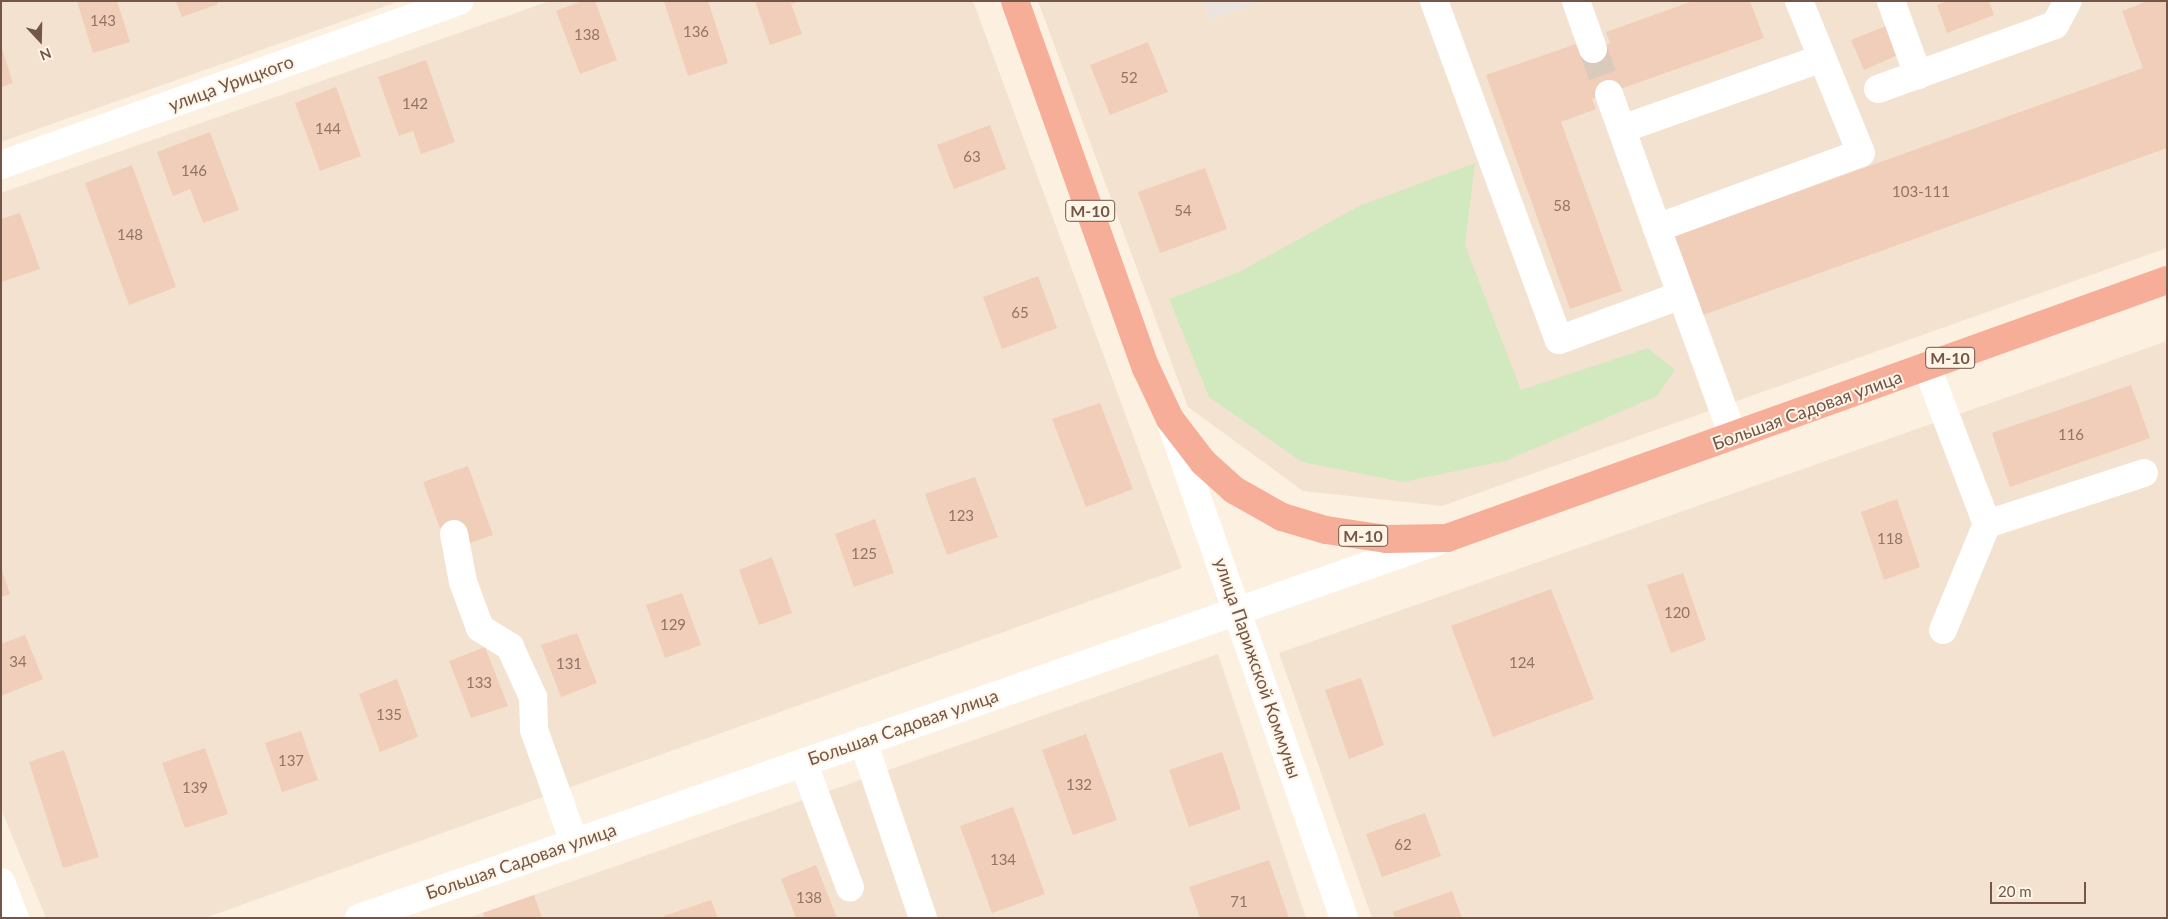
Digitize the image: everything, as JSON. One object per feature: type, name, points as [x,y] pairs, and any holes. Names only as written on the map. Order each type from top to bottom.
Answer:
[{"type":"highway","name":"улица Парижской Коммуны","points":[[1015,1],[1146,368],[1170,419],[1189,447],[1218,476],[1245,498],[1282,517]]},
{"type":"highway","name":"Большая Садовая улица","points":[[1282,517],[1356,535],[1401,539],[1447,538],[2167,280]]},
{"type":"street","name":"улица Урицкого","points":[[1,165],[460,1]]},
{"type":"street","points":[[1434,1],[1559,340],[1681,295]]},
{"type":"street","points":[[1576,1],[1593,49]]},
{"type":"street","points":[[1657,228],[1861,153],[1799,1]]},
{"type":"street","points":[[1891,1],[1918,75]]},
{"type":"street","points":[[1878,89],[2055,25],[2068,1]]},
{"type":"street","points":[[1622,129],[1822,58]]},
{"type":"street","points":[[1609,94],[1733,436]]},
{"type":"street","points":[[1927,367],[1987,524],[1943,630]]},
{"type":"street","name":"улица Парижской Коммуны","points":[[1170,419],[1344,918]]},
{"type":"street","points":[[1987,524],[2144,472]]},
{"type":"street","points":[[454,534],[463,582],[480,628],[510,647],[533,696],[534,730],[574,842]]},
{"type":"street","name":"Большая Садовая улица","points":[[359,918],[1447,538]]},
{"type":"street","points":[[863,741],[923,918]]},
{"type":"street","points":[[803,762],[850,888]]},
{"type":"street","points":[[1,882],[15,918]]},
{"type":"shaded area","points":[[1,1],[400,1],[1,142]]},
{"type":"shaded area","points":[[550,1],[973,1],[1182,568],[205,918],[46,918],[1,809],[1,193]]},
{"type":"shaded area","points":[[1038,1],[1203,1],[1210,20],[1262,1],[2167,1],[2167,248],[1442,506],[1303,491],[1188,407]]},
{"type":"shaded area","points":[[1203,1],[1262,1],[1210,20]]},
{"type":"shaded area","points":[[2167,341],[2167,918],[1372,918],[1279,653]]},
{"type":"shaded area","points":[[1218,654],[1306,918],[468,918]]},
{"type":"green space","points":[[1475,163],[1465,245],[1521,390],[1648,348],[1675,370],[1657,396],[1505,461],[1403,482],[1302,462],[1209,397],[1169,299],[1237,273],[1359,206]]},
{"type":"building","points":[[77,1],[117,1],[130,42],[93,53]]},
{"type":"building","points":[[176,1],[217,1],[218,4],[182,17]]},
{"type":"building","points":[[582,1],[595,1],[617,60],[580,74],[556,11]]},
{"type":"building","points":[[664,1],[708,1],[728,63],[688,76]]},
{"type":"building","points":[[755,1],[800,1],[791,4],[802,34],[770,45]]},
{"type":"building","points":[[1693,1],[1750,1],[1764,38],[1592,99],[1596,109],[1561,122],[1622,291],[1570,309],[1486,75],[1576,44],[1580,54],[1610,43],[1606,32]]},
{"type":"building","points":[[1947,1],[1989,1],[1994,15],[1947,33],[1937,5]]},
{"type":"building","points":[[2148,1],[2167,1],[2167,148],[1703,315],[1674,236],[2143,68],[2122,11]]},
{"type":"building","points":[[1886,26],[1898,55],[1864,70],[1851,40]]},
{"type":"building","points":[[1148,42],[1168,92],[1110,115],[1090,65]]},
{"type":"building","points":[[1,50],[13,83],[1,87]]},
{"type":"building","points":[[426,60],[455,142],[421,154],[413,131],[399,136],[378,77]]},
{"type":"building","points":[[336,87],[361,156],[320,171],[295,103]]},
{"type":"building","points":[[990,125],[1006,169],[954,189],[937,145]]},
{"type":"building","points":[[210,132],[239,210],[203,223],[190,189],[173,196],[157,152]]},
{"type":"building","points":[[132,165],[176,287],[129,305],[85,183]]},
{"type":"building","points":[[1205,168],[1227,229],[1160,253],[1138,192]]},
{"type":"building","points":[[20,213],[40,269],[1,282],[1,219]]},
{"type":"building","points":[[1038,276],[1057,328],[1002,349],[983,297]]},
{"type":"building","points":[[2131,385],[2150,438],[2010,487],[1992,433]]},
{"type":"building","points":[[1100,403],[1133,489],[1086,507],[1052,419]]},
{"type":"building","points":[[468,466],[493,535],[467,544],[459,522],[440,528],[423,482]]},
{"type":"building","points":[[975,477],[998,537],[947,555],[925,494]]},
{"type":"building","points":[[1897,499],[1920,567],[1884,580],[1861,512]]},
{"type":"building","points":[[875,519],[894,573],[854,587],[835,534]]},
{"type":"building","points":[[772,557],[792,613],[759,625],[739,570]]},
{"type":"building","points":[[1,568],[10,594],[1,597]]},
{"type":"building","points":[[1683,573],[1706,640],[1671,653],[1647,585]]},
{"type":"building","points":[[1551,589],[1594,699],[1493,737],[1451,626]]},
{"type":"building","points":[[682,593],[701,645],[665,658],[646,605]]},
{"type":"building","points":[[577,633],[597,683],[561,697],[541,645]]},
{"type":"building","points":[[25,635],[43,679],[1,696],[1,644]]},
{"type":"building","points":[[485,647],[508,706],[471,718],[449,661]]},
{"type":"building","points":[[1361,678],[1384,745],[1349,759],[1325,690]]},
{"type":"building","points":[[397,679],[418,737],[380,752],[359,694]]},
{"type":"building","points":[[301,731],[318,780],[282,792],[265,743]]},
{"type":"building","points":[[1086,734],[1117,820],[1073,835],[1042,750]]},
{"type":"building","points":[[205,748],[228,814],[185,828],[162,763]]},
{"type":"building","points":[[64,750],[99,857],[63,868],[29,762]]},
{"type":"building","points":[[1222,752],[1241,809],[1189,827],[1169,770]]},
{"type":"building","points":[[1013,807],[1045,894],[992,913],[960,826]]},
{"type":"building","points":[[1425,813],[1441,856],[1382,877],[1366,834]]},
{"type":"building","points":[[1269,860],[1289,918],[1200,918],[1189,887]]},
{"type":"building","points":[[816,865],[837,918],[796,918],[781,879]]},
{"type":"building","points":[[1452,891],[1462,918],[1395,918],[1393,912]]},
{"type":"building","points":[[534,895],[542,918],[485,918],[483,913]]},
{"type":"building","points":[[711,900],[718,918],[665,918],[664,916]]},
{"type":"tunnel","points":[[1593,49],[1609,94]]}]
